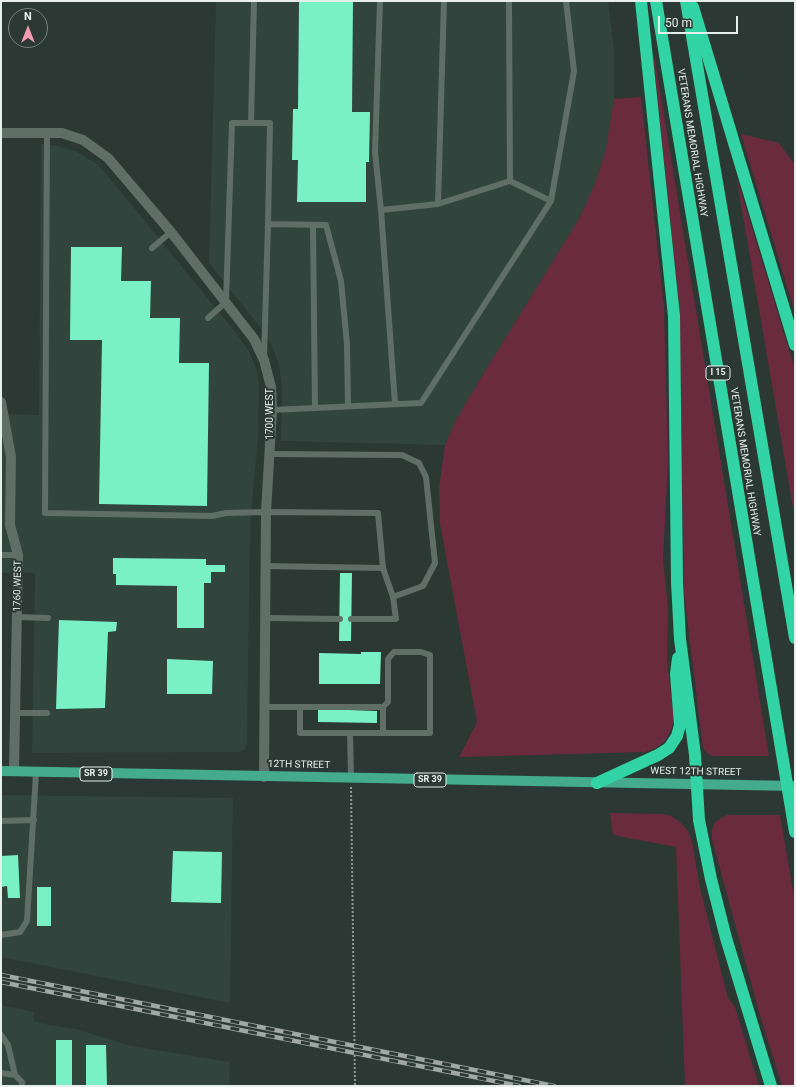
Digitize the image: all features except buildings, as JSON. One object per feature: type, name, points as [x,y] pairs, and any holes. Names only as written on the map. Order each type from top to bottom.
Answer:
[{"type":"highway","points":[[641,1],[674,316],[677,582],[680,639],[695,754],[699,820],[711,879],[726,938],[771,1086]]},
{"type":"highway","name":"VETERANS MEMORIAL HIGHWAY","points":[[656,1],[795,832]]},
{"type":"highway","name":"VETERANS MEMORIAL HIGHWAY","points":[[686,1],[795,638]]},
{"type":"highway","points":[[691,1],[795,345]]},
{"type":"highway","points":[[597,782],[658,755],[669,748],[677,736],[680,725],[676,674],[680,639]]},
{"type":"main road","name":"12TH STREET","points":[[1,771],[36,773],[597,782]]},
{"type":"main road","name":"WEST 12TH STREET","points":[[597,782],[795,786]]},
{"type":"street","name":"1700 WEST","points":[[1,133],[62,134],[84,140],[108,158],[171,232],[226,302],[254,339],[264,360],[271,388],[272,410],[266,512],[264,777]]},
{"type":"street","name":"1760 WEST","points":[[1,402],[4,441],[11,457],[10,525],[18,555],[14,772]]},
{"type":"lane","points":[[252,123],[254,1]]},
{"type":"lane","points":[[380,1],[375,152],[382,210],[396,404]]},
{"type":"lane","points":[[438,204],[444,1]]},
{"type":"lane","points":[[509,1],[510,182]]},
{"type":"lane","points":[[272,410],[422,403],[551,201],[574,71],[566,1]]},
{"type":"lane","points":[[208,318],[226,302],[232,123],[270,123],[264,360]]},
{"type":"lane","points":[[47,134],[46,513],[212,516],[226,512],[378,513],[383,568],[393,596],[396,619],[352,619]]},
{"type":"lane","points":[[382,210],[438,204],[510,182],[551,201]]},
{"type":"lane","points":[[268,224],[326,225],[341,281],[347,344],[348,406]]},
{"type":"lane","points":[[313,225],[315,408]]},
{"type":"lane","points":[[152,248],[171,232]]},
{"type":"lane","points":[[269,454],[402,455],[419,463],[426,477],[436,563],[424,586],[393,596]]},
{"type":"lane","points":[[1,555],[18,555]]},
{"type":"lane","points":[[265,566],[383,568]]},
{"type":"lane","points":[[17,617],[48,618]]},
{"type":"lane","points":[[265,618],[340,619]]},
{"type":"lane","points":[[300,707],[300,734],[350,734],[383,734],[430,734],[430,655],[421,652],[394,652],[388,660],[388,702],[383,708],[383,734]]},
{"type":"lane","points":[[264,707],[383,708]]},
{"type":"lane","points":[[15,713],[47,713]]},
{"type":"lane","points":[[350,734],[351,778]]},
{"type":"lane","points":[[1,935],[20,932],[28,921],[36,773]]},
{"type":"lane","points":[[1,822],[34,820]]},
{"type":"lane","points":[[1,1035],[8,1045],[15,1075],[22,1082],[22,1086]]},
{"type":"lane","points":[[1,1073],[15,1075]]},
{"type":"path","points":[[351,778],[356,1086]]},
{"type":"shaded area","points":[[216,1],[608,1],[614,48],[614,99],[606,149],[595,184],[579,219],[482,376],[456,420],[445,445],[281,441],[282,388],[279,365],[272,346],[263,331],[209,263]]},
{"type":"shaded area","points":[[653,53],[769,756],[712,756],[703,748],[684,593],[679,303]]},
{"type":"shaded area","points":[[641,97],[664,307],[668,464],[663,558],[668,609],[667,661],[674,719],[671,730],[665,741],[656,748],[645,752],[459,757],[477,722],[440,524],[439,488],[445,445],[456,420],[482,376],[579,219],[595,184],[606,149],[614,99]]},
{"type":"shaded area","points":[[741,134],[779,143],[795,165],[795,313]]},
{"type":"shaded area","points":[[41,144],[59,146],[77,152],[97,164],[236,333],[249,351],[257,371],[259,390],[258,435],[250,528],[247,744],[245,749],[239,752],[32,753],[35,573],[1,573],[1,414],[39,415]]},
{"type":"shaded area","points":[[737,179],[795,370],[795,519],[737,181]]},
{"type":"shaded area","points":[[1,795],[233,798],[230,1003],[1,957]]},
{"type":"shaded area","points":[[610,813],[662,814],[671,816],[680,822],[688,831],[692,842],[700,888],[728,998],[735,1007],[759,1086],[685,1086],[676,847],[613,835]]},
{"type":"shaded area","points":[[727,815],[780,815],[795,902],[795,1086],[782,1086],[759,1012],[712,839],[712,830],[715,822]]},
{"type":"shaded area","points":[[1,1005],[34,1012],[34,1021],[76,1029],[131,1046],[230,1062],[229,1086],[1,1086]]},
{"type":"railway","points":[[1,975],[554,1086]]},
{"type":"railway","points":[[1,982],[519,1086]]}]
